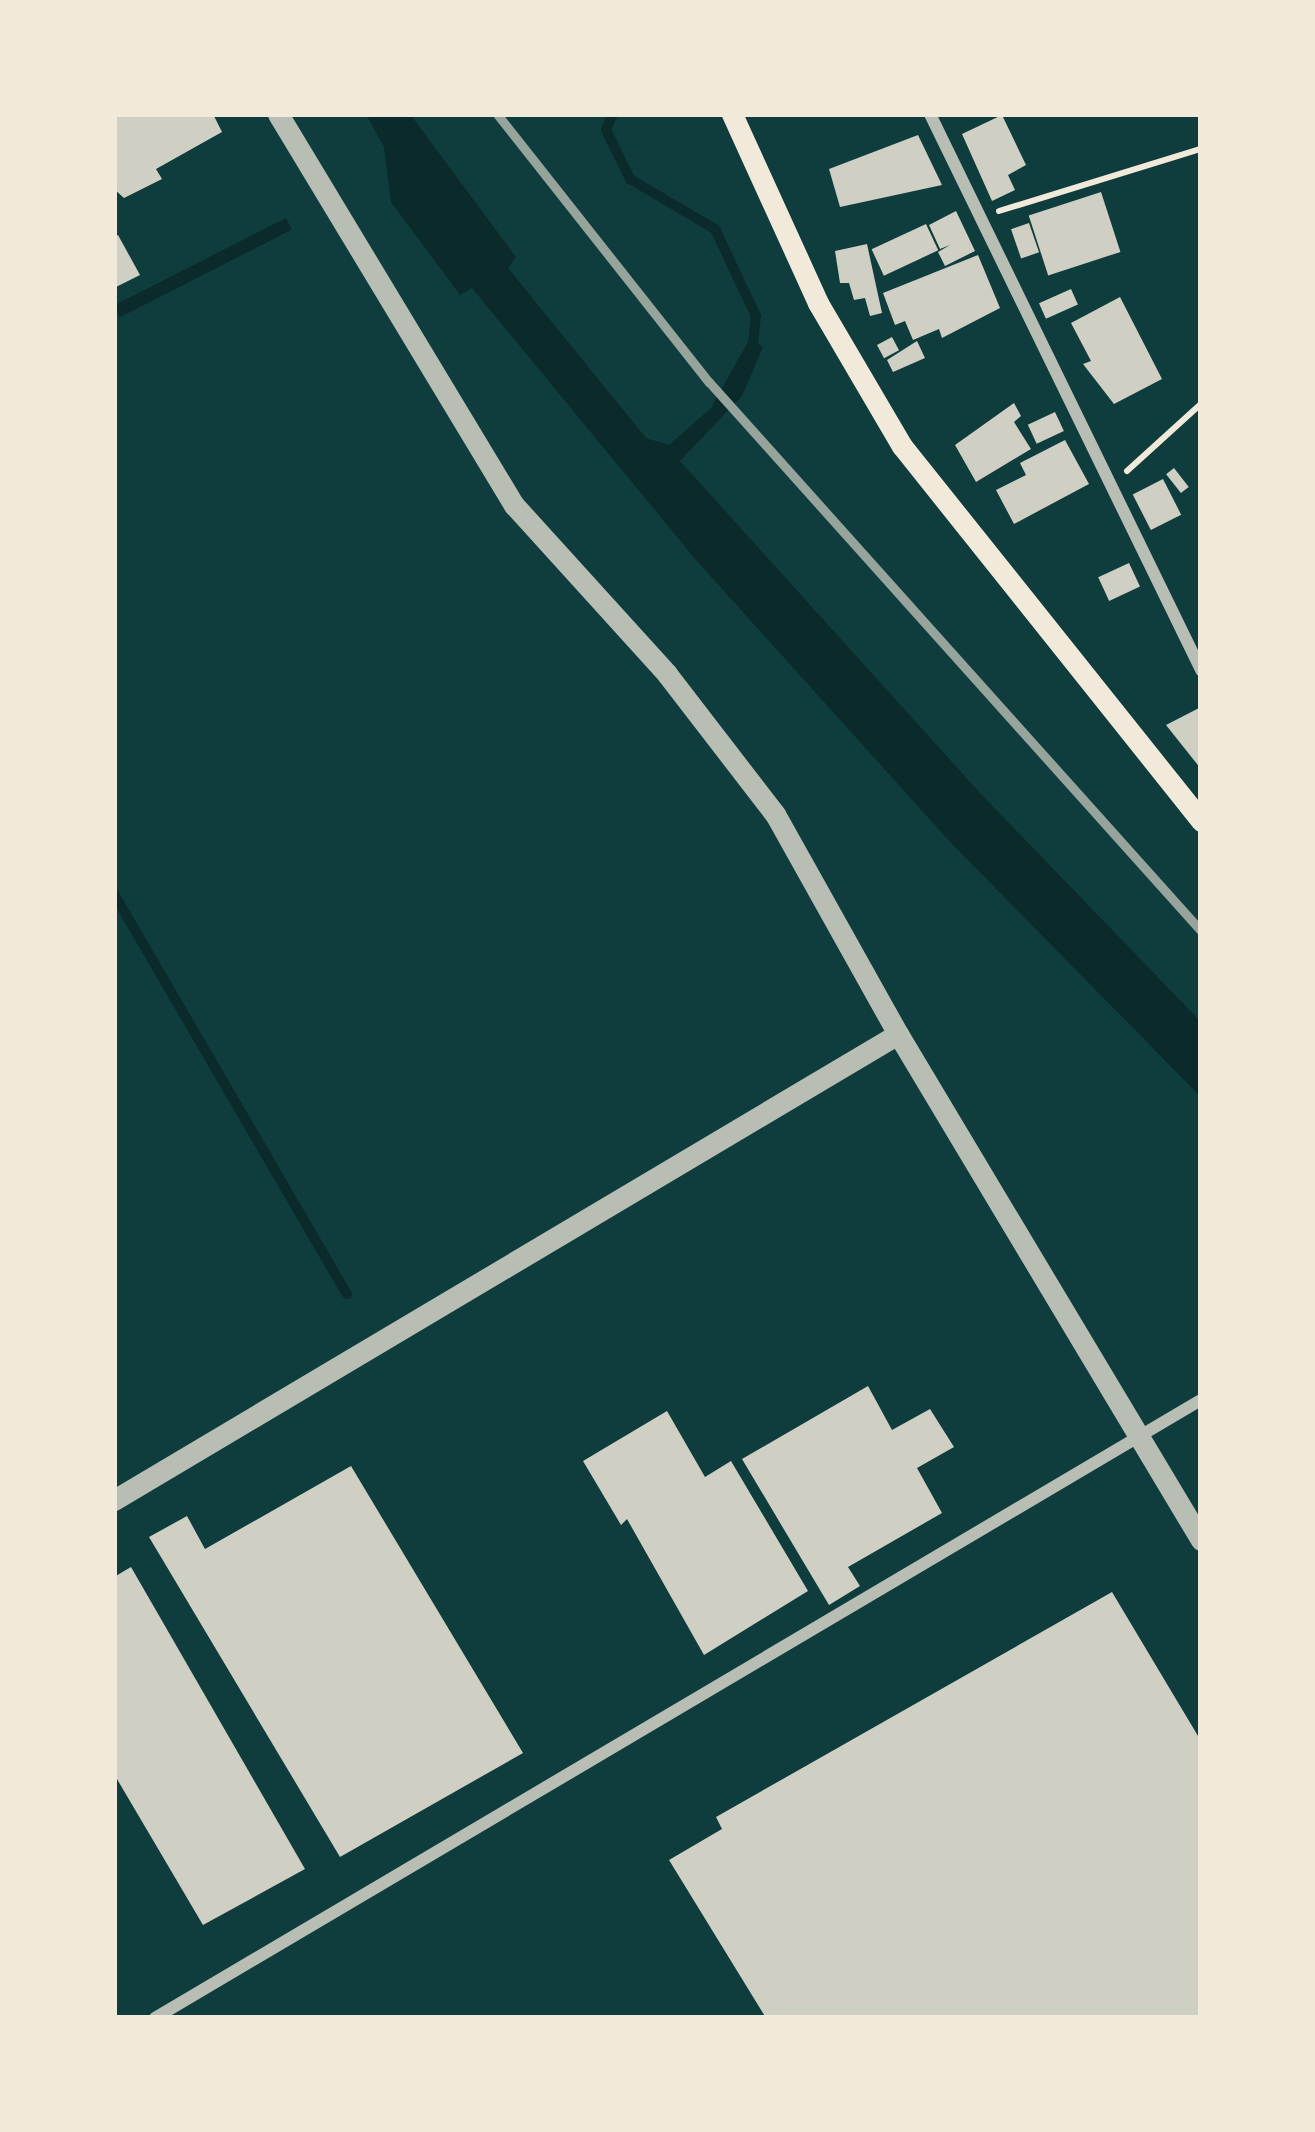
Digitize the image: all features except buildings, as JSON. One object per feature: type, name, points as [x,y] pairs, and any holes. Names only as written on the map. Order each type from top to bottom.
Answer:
[{"type":"main road","points":[[732,114],[818,303],[902,446],[1201,821]]},
{"type":"street","points":[[278,114],[514,505],[667,674],[775,814],[898,1034],[1201,1540]]},
{"type":"street","points":[[930,114],[1201,670]]},
{"type":"street","points":[[114,1500],[898,1034]]},
{"type":"street","points":[[154,2018],[1201,1400]]},
{"type":"path","points":[[980,218],[1198,146]]},
{"type":"path","points":[[1109,483],[1201,404]]},
{"type":"water","points":[[366,114],[410,114],[516,257],[508,268],[646,438],[669,445],[711,408],[750,338],[763,347],[742,396],[680,461],[980,793],[1201,1022],[1201,1097],[952,844],[696,560],[472,288],[460,295],[391,202],[384,147]]},
{"type":"water","points":[[286,218],[292,230],[120,317],[114,306]]},
{"type":"waterway","points":[[613,114],[606,130],[630,179],[715,229],[756,316],[752,354]]},
{"type":"waterway","points":[[114,894],[347,1294]]},
{"type":"railway","points":[[497,114],[709,382],[1201,931]]}]
